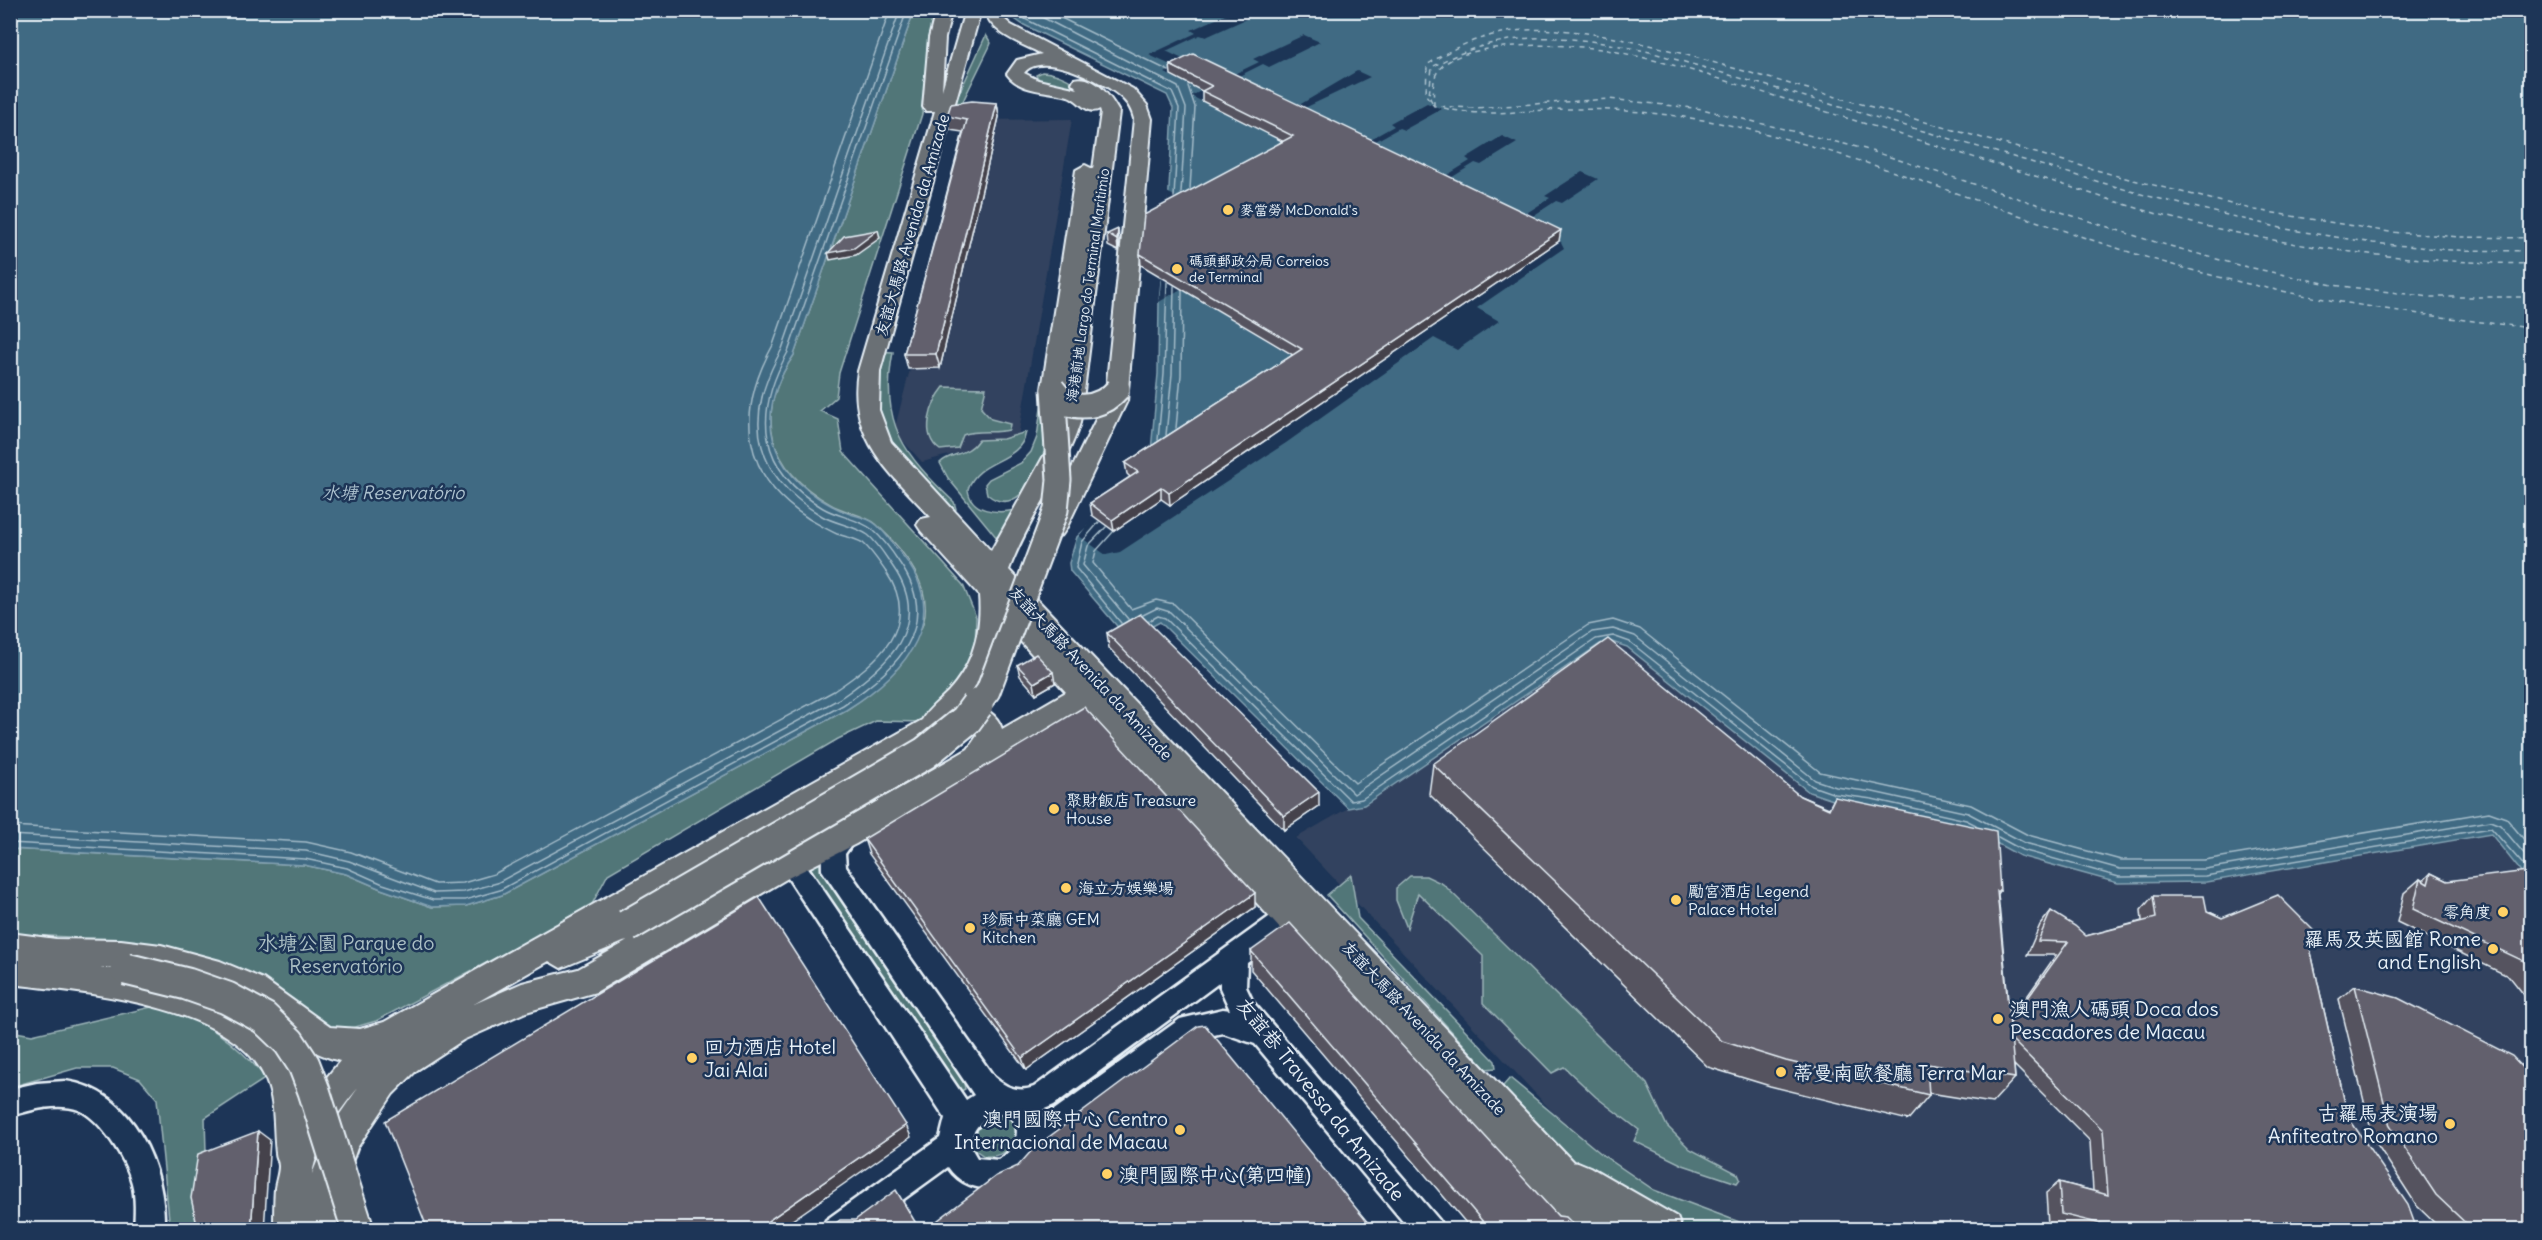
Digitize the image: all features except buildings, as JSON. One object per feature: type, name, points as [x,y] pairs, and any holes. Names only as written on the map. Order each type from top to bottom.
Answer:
[{"type":"main road","points":[[939,107],[937,38],[944,10]]},
{"type":"main road","name":"友誼大馬路 Avenida da Amizade","points":[[939,107],[961,10]]},
{"type":"main road","name":"友誼大馬路 Avenida da Amizade","points":[[973,10],[852,375],[850,414],[858,440],[873,465],[993,582],[1613,1230]]},
{"type":"main road","points":[[939,107],[989,22],[993,10]]},
{"type":"main road","points":[[993,10],[995,19],[1064,67]]},
{"type":"main road","points":[[1011,31],[1043,59],[1109,83],[1135,101],[1144,123],[1116,400],[1034,570]]},
{"type":"main road","points":[[322,1230],[324,1194],[332,1165],[350,1127],[381,1083],[405,1059],[438,1037],[522,998],[627,926],[925,753],[948,737],[975,710],[993,681],[1056,510],[1058,495],[1053,389],[1094,111],[1092,104],[1081,96],[1018,78],[1015,72],[1026,62],[1043,59]]},
{"type":"main road","points":[[1035,83],[1029,78],[1033,72],[1064,67]]},
{"type":"main road","name":"海港前地 Largo do Terminal Marítimio","points":[[993,582],[1006,546],[1060,452],[1069,423],[1110,112],[1101,95],[1064,67]]},
{"type":"main road","points":[[1053,389],[1055,395],[1065,403],[1086,406],[1107,400],[1118,389]]},
{"type":"main road","points":[[913,737],[959,698],[975,676],[986,653],[992,630],[993,582]]},
{"type":"main road","name":"友誼大馬路 Avenida da Amizade","points":[[993,582],[1084,694],[1577,1230]]},
{"type":"main road","points":[[522,998],[585,982],[778,869],[846,835],[1084,694]]},
{"type":"main road","points":[[57,953],[103,951],[157,958],[248,987],[279,1005],[307,1033],[325,1043],[361,1044],[400,1029],[948,718],[972,715],[987,723],[991,734],[988,746],[978,756]]},
{"type":"main road","points":[[443,1005],[627,926]]},
{"type":"main road","points":[[10,947],[57,953],[201,988],[249,1009],[280,1031],[293,1047],[307,1073],[358,1230]]},
{"type":"main road","points":[[10,970],[94,979],[188,1003],[222,1016],[250,1034],[272,1056],[286,1085],[293,1120],[292,1230]]},
{"type":"main road","points":[[293,1185],[300,1152],[319,1111],[355,1066],[400,1029]]},
{"type":"main road","points":[[1539,1151],[1605,1197],[1664,1230]]},
{"type":"street","points":[[846,835],[833,852],[834,870],[984,1086],[995,1096],[1019,1105],[1028,1114],[1032,1126],[1031,1144]]},
{"type":"street","points":[[778,869],[787,867],[796,870],[955,1107],[959,1118],[953,1144],[971,1170],[994,1175],[1017,1165],[1031,1144],[1179,1034],[1194,1026],[1211,1022],[1234,1023],[1256,1031],[1273,1045]]},
{"type":"street","points":[[836,1230],[953,1144],[966,1116],[976,1106],[989,1101],[1007,1100],[1026,1103],[1044,1096],[1289,917]]},
{"type":"street","name":"友誼巷 Travessa da Amizade","points":[[1234,957],[1231,978],[1236,997],[1273,1045],[1429,1230]]},
{"type":"street","points":[[10,1102],[36,1096],[64,1095],[88,1100],[106,1111],[137,1159],[147,1183],[149,1230]]},
{"type":"shaded area","points":[[1072,119],[1018,437],[922,462],[894,431],[975,120]]},
{"type":"shaded area","name":"澳門漁人碼頭 Doca dos Pescadores de Macau","points":[[1612,642],[2206,882],[2491,834],[2531,884],[2531,1229],[1741,1230],[1647,1192],[1591,1153],[1296,838],[1348,808],[1364,805],[1600,644]]},
{"type":"green space","name":"水塘公園 Parque do Reservatório","points":[[914,11],[933,11],[922,114],[839,373],[836,397],[820,411],[838,419],[843,452],[963,585],[976,617],[975,653],[958,689],[924,722],[876,721],[838,739],[608,874],[590,908],[376,1021],[352,1028],[330,1029],[168,951],[69,937],[11,934],[10,849],[304,865],[346,874],[432,907],[466,906],[502,895],[846,710],[864,698],[885,679],[920,631],[925,616],[922,587],[907,559],[876,524],[830,504],[809,490],[792,474],[773,438],[771,419],[774,398],[781,377],[794,355]]},
{"type":"green space","points":[[986,35],[991,43],[989,48],[960,107],[948,118]]},
{"type":"green space","points":[[1042,72],[1068,79],[1105,107],[1051,451],[1025,490],[1008,501],[998,500],[987,494],[985,484],[989,479],[1021,463],[1031,452],[1037,437],[1059,279],[1077,279],[1101,108],[1040,81],[1036,75]]},
{"type":"green space","points":[[874,351],[893,352],[890,399],[893,418],[909,453],[921,469],[954,502],[956,509],[953,513],[893,456],[871,411]]},
{"type":"green space","points":[[944,387],[986,388],[981,408],[991,419],[1010,424],[1009,430],[968,433],[963,435],[958,448],[940,450],[930,436],[929,419],[935,401]]},
{"type":"green space","points":[[1026,432],[1016,450],[980,472],[968,489],[970,497],[979,507],[1000,512],[1015,510],[997,538],[948,478],[940,463],[969,449],[978,440],[1003,439]]},
{"type":"green space","points":[[830,845],[824,871],[826,878],[964,1083],[965,1089],[957,1090],[805,865]]},
{"type":"green space","points":[[1351,875],[1358,918],[1495,1061],[1496,1068],[1486,1069],[1327,895]]},
{"type":"green space","points":[[1410,876],[1426,876],[1443,884],[1647,1084],[1667,1126],[1690,1149],[1738,1174],[1740,1179],[1737,1183],[1683,1165],[1634,1141],[1639,1130],[1596,1097],[1564,1067],[1552,1073],[1483,1003],[1483,956],[1418,893],[1407,928],[1396,900],[1396,888]]},
{"type":"green space","points":[[164,1004],[195,1019],[220,1035],[243,1053],[266,1078],[205,1118],[206,1152],[200,1229],[170,1229],[157,1099],[140,1079],[113,1068],[77,1068],[11,1087],[10,1031],[32,1035]]},
{"type":"green space","points":[[1510,1078],[1604,1156],[1654,1190],[1758,1229],[1688,1229],[1656,1215],[1553,1153],[1501,1094],[1503,1086]]},
{"type":"green space","points":[[997,1108],[1016,1119],[1016,1135],[1011,1147],[1006,1151],[993,1156],[984,1156],[971,1147],[969,1131]]},
{"type":"water","points":[[1015,10],[2531,11],[2531,884],[2491,834],[2206,882],[2118,883],[2020,856],[1965,826],[1833,800],[1809,792],[1627,647],[1612,642],[1600,644],[1364,805],[1348,808],[1160,622],[1128,639],[1070,571],[1069,563],[1077,537],[1113,503],[1151,451],[1158,374],[1159,302],[1168,210],[1173,108],[1167,95],[1022,24],[1015,19]]},
{"type":"water","name":"水塘 Reservatório","points":[[10,11],[914,11],[794,355],[782,375],[775,394],[771,413],[776,450],[786,467],[799,482],[830,505],[868,519],[877,526],[915,574],[923,598],[923,620],[916,641],[904,661],[888,679],[846,710],[502,895],[466,906],[432,907],[346,874],[304,865],[11,849]]},
{"type":"pier","points":[[1234,11],[1249,11],[1257,14],[1206,37],[1200,35],[1166,51],[1224,79],[1259,62],[1253,59],[1304,35],[1320,42],[1269,67],[1263,64],[1229,81],[1289,111],[1357,71],[1370,77],[1294,113],[1360,145],[1394,126],[1390,123],[1427,103],[1442,109],[1404,130],[1399,128],[1365,147],[1436,182],[1470,161],[1466,158],[1502,136],[1517,143],[1481,165],[1475,163],[1441,184],[1516,220],[1550,198],[1545,196],[1582,172],[1598,179],[1562,203],[1556,201],[1522,223],[1561,242],[1564,248],[1477,308],[1499,321],[1457,350],[1434,338],[1286,443],[1120,552],[1106,555],[1079,536],[1090,522],[1301,361],[1181,289],[1159,302],[1168,210],[1167,192],[1187,203],[1292,146],[1191,96],[1201,91],[1165,73],[1175,67],[1149,55],[1196,33],[1191,30]]},
{"type":"ferry route","points":[[2532,238],[2460,237],[2390,232],[2255,210],[2121,177],[1662,48],[1600,35],[1570,31],[1513,31],[1484,37],[1456,48],[1427,65],[1426,95],[1434,106],[1474,108],[1609,99],[1702,109],[1865,149],[2145,239],[2238,265],[2333,285],[2431,297],[2532,297]]},
{"type":"ferry route","points":[[1432,102],[1429,96],[1432,67],[1459,54],[1486,45],[1512,40],[1565,38],[1593,41],[1650,52],[2148,196],[2285,229],[2373,243],[2451,250],[2532,251]]},
{"type":"ferry route","points":[[1434,105],[1434,83],[1438,71],[1450,60],[1469,53],[1492,48],[1544,45],[1607,50],[1698,72],[2125,204],[2218,229],[2351,252],[2486,263],[2532,264]]},
{"type":"ferry route","points":[[1444,108],[1474,113],[1567,109],[1630,111],[1693,118],[1734,126],[1845,156],[2118,248],[2217,277],[2351,304],[2532,328]]},
{"type":"place","name":"麥當勞 McDonald's","points":[[1228,210]]},
{"type":"place","name":"碼頭郵政分局 Correios de Terminal","points":[[1177,269]]},
{"type":"place","name":"聚財飯店 Treasure House","points":[[1054,809]]},
{"type":"place","name":"海立方娛樂場","points":[[1066,888]]},
{"type":"place","name":"勵宮酒店 Legend Palace Hotel","points":[[1676,900]]},
{"type":"place","name":"零角度","points":[[2503,912]]},
{"type":"place","name":"珍厨中菜廳 GEM Kitchen","points":[[970,928]]},
{"type":"place","name":"羅馬及英國館 Rome and English","points":[[2493,949]]},
{"type":"place","name":"澳門漁人碼頭 Doca dos Pescadores de Macau","points":[[1998,1019]]},
{"type":"place","name":"回力酒店 Hotel Jai Alai","points":[[692,1058]]},
{"type":"place","name":"蒂曼南歐餐廳 Terra Mar","points":[[1781,1072]]},
{"type":"place","name":"古羅馬表演場 Anfiteatro Romano","points":[[2450,1124]]},
{"type":"place","name":"澳門國際中心 Centro Internacional de Macau","points":[[1180,1130]]},
{"type":"place","name":"澳門國際中心(第四幢)","points":[[1107,1174]]}]
